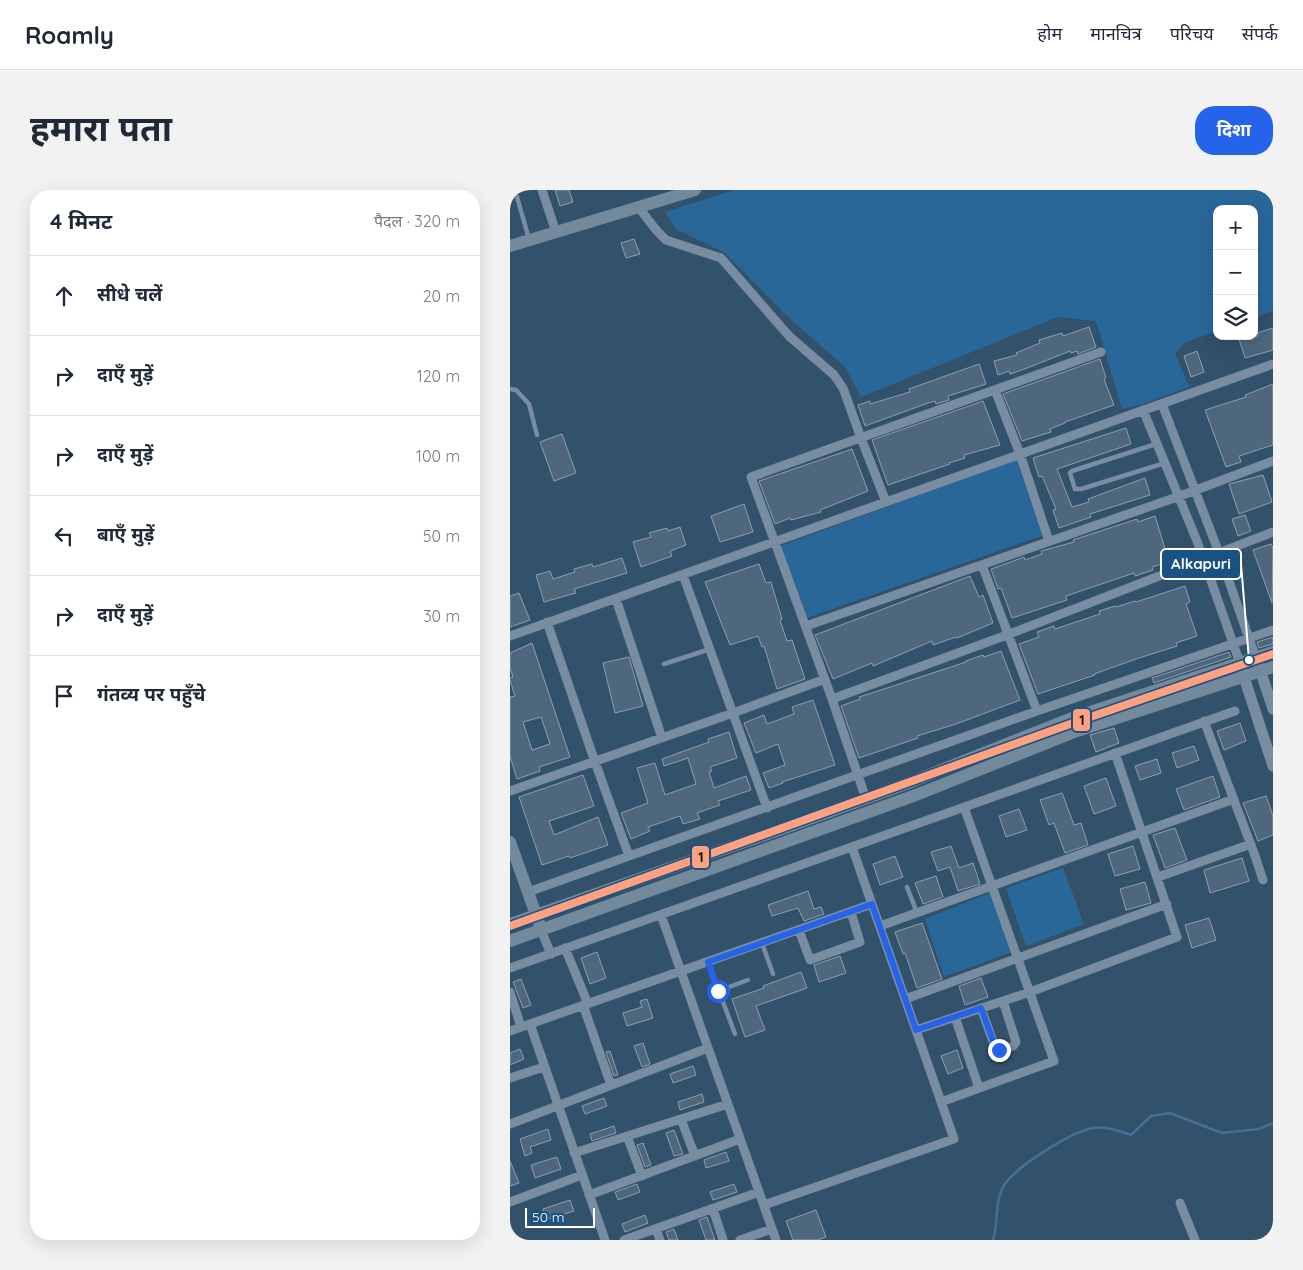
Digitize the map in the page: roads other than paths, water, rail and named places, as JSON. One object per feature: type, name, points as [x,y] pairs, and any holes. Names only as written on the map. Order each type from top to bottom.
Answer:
[{"type":"main road","points":[[510,246],[695,190]]},
{"type":"main road","points":[[510,924],[866,798],[1072,718],[1273,652]]},
{"type":"main road","points":[[510,941],[916,795],[1077,731],[1267,669]]},
{"type":"main road","points":[[511,850],[537,915],[541,930]]},
{"type":"street","points":[[542,190],[556,232]]},
{"type":"street","points":[[639,208],[666,240],[721,258],[784,331],[834,375],[843,388],[886,502]]},
{"type":"street","points":[[866,798],[825,679],[751,477],[1101,352]]},
{"type":"street","points":[[510,636],[1273,364]]},
{"type":"street","points":[[996,390],[1049,540]]},
{"type":"street","points":[[1162,404],[1219,553],[1248,639],[1256,658],[1267,669],[1273,709]]},
{"type":"street","points":[[1143,410],[1180,496],[1240,664],[1273,766]]},
{"type":"street","points":[[806,626],[1180,496],[1273,461]]},
{"type":"street","points":[[832,699],[1008,635],[1273,532]]},
{"type":"street","points":[[982,564],[1037,711]]},
{"type":"street","points":[[683,575],[767,808]]},
{"type":"street","points":[[616,599],[662,738]]},
{"type":"street","points":[[547,622],[629,856]]},
{"type":"street","points":[[528,892],[1037,711],[1273,630]]},
{"type":"street","points":[[510,791],[825,679]]},
{"type":"street","points":[[510,968],[1235,710]]},
{"type":"street","points":[[1204,721],[1263,880]]},
{"type":"street","points":[[916,1030],[1030,992],[1177,937],[1115,753]]},
{"type":"street","points":[[880,926],[1234,799]]},
{"type":"street","points":[[941,1102],[1054,1062],[964,807]]},
{"type":"street","points":[[1158,877],[1251,844]]},
{"type":"street","points":[[764,1205],[954,1138],[852,846]]},
{"type":"street","points":[[510,1031],[872,904]]},
{"type":"street","points":[[905,999],[1167,904]]},
{"type":"street","points":[[799,930],[810,960],[860,942],[851,912]]},
{"type":"street","points":[[661,914],[776,1240]]},
{"type":"street","points":[[541,930],[551,954]]},
{"type":"street","points":[[566,948],[611,1085]]},
{"type":"street","points":[[510,992],[544,1067],[605,1240]]},
{"type":"street","points":[[981,1008],[995,1046],[1001,1050],[1013,1046],[1016,1042],[1003,1001]]},
{"type":"street","points":[[954,1017],[979,1088]]},
{"type":"street","points":[[510,1124],[708,1048]]},
{"type":"street","points":[[510,1078],[544,1067]]},
{"type":"street","points":[[574,1153],[728,1104]]},
{"type":"street","points":[[681,1119],[694,1156]]},
{"type":"street","points":[[627,1136],[642,1176]]},
{"type":"street","points":[[589,1195],[740,1139]]},
{"type":"street","points":[[510,1202],[582,1175]]},
{"type":"street","points":[[624,1240],[759,1192]]},
{"type":"street","points":[[1180,1203],[1195,1240]]},
{"type":"street","points":[[712,1209],[723,1240]]},
{"type":"street","points":[[656,1229],[660,1240]]},
{"type":"street","points":[[740,1240],[772,1229]]},
{"type":"lane","points":[[515,190],[530,241]]},
{"type":"lane","points":[[510,389],[516,390],[529,404],[537,435]]},
{"type":"lane","points":[[1158,443],[1072,471],[1070,476],[1075,489],[1166,463]]},
{"type":"lane","points":[[664,664],[710,649]]},
{"type":"lane","points":[[907,887],[917,913]]},
{"type":"lane","points":[[762,943],[773,974]]},
{"type":"lane","points":[[708,962],[735,1034]]},
{"type":"lane","points":[[718,991],[748,980]]},
{"type":"waterway","points":[[993,1240],[998,1200],[1003,1187],[1018,1170],[1057,1143],[1071,1136],[1093,1128],[1112,1129],[1131,1135],[1151,1116],[1170,1113],[1222,1133],[1259,1129],[1273,1123]]},
{"type":"place","name":"Alkapuri","points":[[1249,660]]}]
